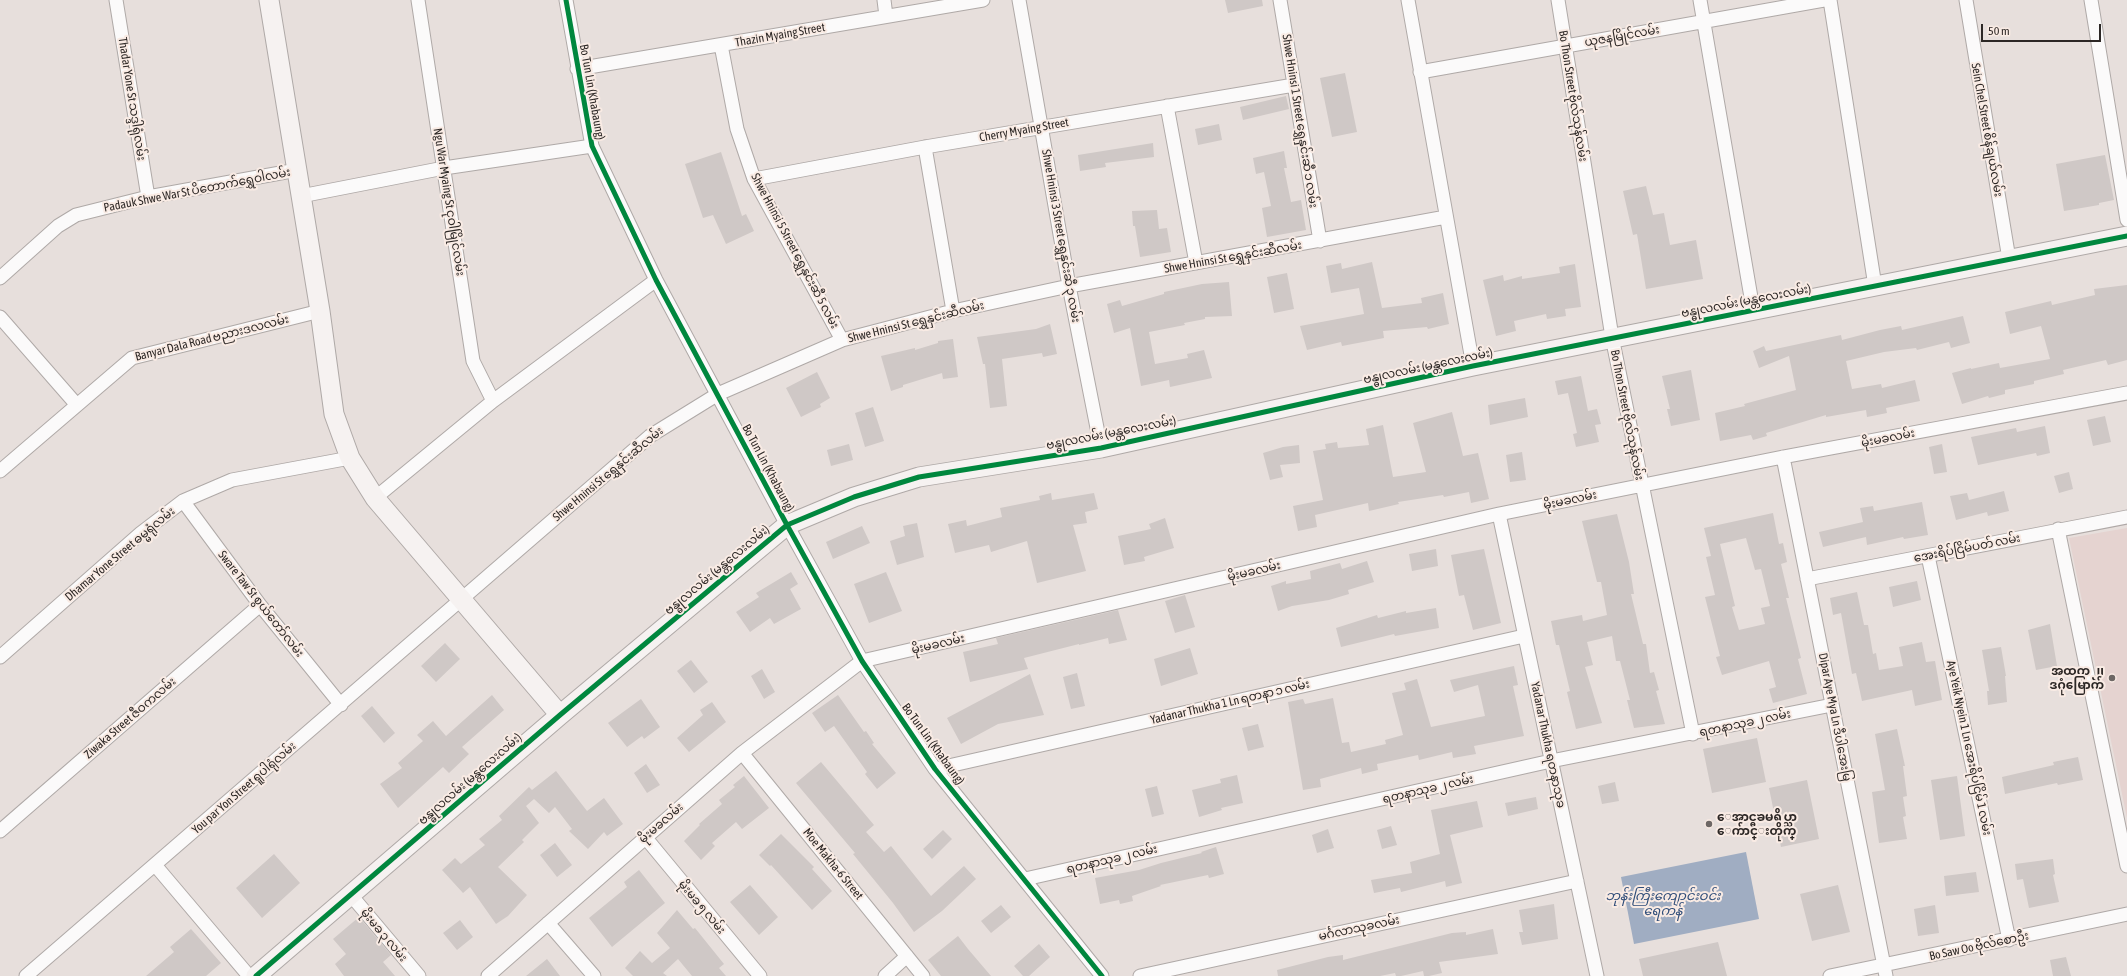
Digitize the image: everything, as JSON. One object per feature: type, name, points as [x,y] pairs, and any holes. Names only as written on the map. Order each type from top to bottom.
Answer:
[{"type":"street","name":"Thadar Yone St သဒ္ဒါရုံလမ်း","points":[[116,0],[148,197]]},
{"type":"street","points":[[269,0],[320,311],[334,414],[350,458],[375,498],[560,715]]},
{"type":"street","name":"Ngu War Myaing St ငုဝါမြိုင်လမ်း","points":[[418,0],[473,362],[493,401]]},
{"type":"street","name":"Bo Tun Lin (Khabaung)","points":[[566,0],[577,69],[592,146],[656,280],[787,525],[862,661],[936,769],[1102,976]]},
{"type":"street","points":[[884,0],[886,16]]},
{"type":"street","name":"Thazin Myaing Street","points":[[577,69],[721,46],[983,0]]},
{"type":"street","name":"Shwe Hninsi 3 Street ရွှေနှင်းဆီ ၃ လမ်း","points":[[1019,0],[1069,286],[1101,448]]},
{"type":"street","name":"Shwe Hninsi 1 Street ရွှေနှင်းဆီ ၁ လမ်း","points":[[1280,0],[1320,241]]},
{"type":"street","points":[[1408,0],[1474,366]]},
{"type":"street","name":"Bo Thon Street ဗိုလ်သုန်လမ်း","points":[[1558,0],[1612,337],[1693,734]]},
{"type":"street","points":[[1700,0],[1753,309]]},
{"type":"street","name":"ယုဇနမြိုင်လမ်း","points":[[1420,72],[1824,0]]},
{"type":"street","points":[[1830,0],[1875,286]]},
{"type":"street","name":"Sein Chel Street စိန်ချယ်လမ်း","points":[[1966,0],[2009,259]]},
{"type":"street","points":[[2091,0],[2127,220]]},
{"type":"street","name":"Shwe Hninsi 5 Street ရွှေနှင်းဆီ 5 လမ်း","points":[[721,46],[737,128],[754,179],[842,340]]},
{"type":"street","name":"Cherry Myaing Street","points":[[754,179],[925,147],[1294,85]]},
{"type":"street","points":[[1167,106],[1196,263]]},
{"type":"street","points":[[301,196],[444,168],[592,146]]},
{"type":"street","points":[[925,147],[953,311]]},
{"type":"street","name":"Padauk Shwe War St ပိတောက်ရွှေဝါလမ်း","points":[[0,278],[58,226],[76,215],[148,197],[297,170]]},
{"type":"street","name":"Shwe Hninsi St ရွှေနှင်းဆီလမ်း","points":[[461,600],[650,436],[718,394],[842,340],[953,311],[1069,286],[1446,217]]},
{"type":"street","name":"ဗန္ဓုလလမ်း (မန္တလေးလမ်း)","points":[[256,976],[560,715],[787,525],[854,497],[919,477],[1101,448],[1612,337],[2127,236]]},
{"type":"street","points":[[375,498],[493,401],[656,280]]},
{"type":"street","name":"Banyar Dala Road ဗညားဒလလမ်း","points":[[0,471],[76,404],[132,358],[320,311]]},
{"type":"street","points":[[0,317],[76,404]]},
{"type":"street","name":"မိုးမခလမ်း","points":[[488,976],[742,753],[862,661],[1499,514],[1783,457],[2127,393]]},
{"type":"street","name":"Dipar Aye Mya Ln ဒီပါအေးမြ","points":[[1783,457],[1884,971]]},
{"type":"street","name":"Dhamar Yone Street ဓမ္မရုံလမ်း","points":[[0,657],[141,533],[184,502],[232,480],[350,458]]},
{"type":"street","name":"Sware Taw St စွယ်တော်လမ်း","points":[[184,502],[260,605],[341,705]]},
{"type":"street","name":"Yadanar Thukha ရတနာသုခ","points":[[1499,514],[1597,976]]},
{"type":"street","name":"အေးရိပ်ငြိမ်ပတ် လမ်း","points":[[1807,579],[2058,529],[2127,517]]},
{"type":"street","points":[[2058,529],[2127,866]]},
{"type":"street","name":"Aye Yeik Nyein 1 Ln အေးရိပ်ငြိမ် 1 လမ်း","points":[[1928,556],[2009,940]]},
{"type":"street","name":"You par Yon Street ရူပါရုံလမ်း","points":[[26,976],[461,600]]},
{"type":"street","name":"Ziwaka Street ဇီဝကလမ်း","points":[[0,831],[260,605]]},
{"type":"street","name":"Yadanar Thukha 1 Ln ရတနာ ၁ လမ်း","points":[[936,769],[1524,636]]},
{"type":"street","name":"ရတနာသုခ ၂ လမ်း","points":[[1025,879],[1551,761],[1693,734],[1832,705]]},
{"type":"street","name":"Moe Makha-6 Street","points":[[742,753],[923,976]]},
{"type":"street","name":"မိုးမခ ၅ လမ်း","points":[[645,837],[760,976]]},
{"type":"street","points":[[155,865],[249,976]]},
{"type":"street","name":"မင်္ဂလာသုခလမ်း","points":[[1140,976],[1577,881]]},
{"type":"street","name":"မိုးမခ ၃ လမ်း","points":[[350,894],[419,976]]},
{"type":"street","name":"Bo Saw Oo ဗိုလ်စောဦး","points":[[1830,976],[1884,971],[2009,940],[2127,914]]},
{"type":"street","points":[[548,923],[594,976]]},
{"type":"street","points":[[885,976],[907,956]]},
{"type":"shaded area","name":"အထက ၂၊ ဒဂုံမြောက်","points":[[2127,528],[2127,818],[2069,538]]},
{"type":"water","name":"ဘုန်းကြီးကျောင်းဝင်း ရေကန်","points":[[1746,852],[1759,919],[1634,944],[1621,877]]},
{"type":"building","points":[[1225,0],[1262,0],[1263,6],[1228,13]]},
{"type":"building","points":[[1345,73],[1357,132],[1332,137],[1320,78]]},
{"type":"building","points":[[1286,96],[1289,109],[1243,120],[1240,107]]},
{"type":"building","points":[[1219,124],[1222,140],[1198,145],[1195,129]]},
{"type":"building","points":[[1153,143],[1154,157],[1105,163],[1106,167],[1080,171],[1078,155]]},
{"type":"building","points":[[1284,151],[1287,168],[1284,168],[1291,202],[1301,200],[1306,230],[1267,237],[1262,208],[1271,206],[1264,172],[1256,174],[1253,158]]},
{"type":"building","points":[[721,152],[742,216],[746,214],[754,231],[726,244],[713,215],[703,218],[685,164]]},
{"type":"building","points":[[2105,155],[2114,200],[2099,203],[2099,205],[2064,211],[2056,164]]},
{"type":"building","points":[[1646,186],[1653,215],[1664,213],[1670,245],[1696,240],[1703,279],[1646,289],[1637,234],[1633,235],[1623,191]]},
{"type":"building","points":[[1157,210],[1159,229],[1167,228],[1171,252],[1140,257],[1135,226],[1133,226],[1132,211]]},
{"type":"building","points":[[1372,262],[1382,308],[1422,303],[1421,298],[1443,293],[1449,324],[1428,329],[1427,327],[1383,331],[1384,338],[1342,346],[1341,342],[1307,350],[1300,326],[1364,314],[1359,288],[1331,293],[1326,266],[1341,263],[1342,269]]},
{"type":"building","points":[[1575,264],[1581,307],[1565,309],[1566,316],[1547,319],[1546,314],[1514,321],[1516,331],[1496,336],[1483,280],[1503,275],[1504,281],[1522,276],[1522,279],[1560,273],[1559,267]]},
{"type":"building","points":[[1287,273],[1294,309],[1274,313],[1267,277]]},
{"type":"building","points":[[1229,282],[1232,316],[1205,317],[1205,319],[1184,323],[1185,325],[1149,332],[1155,364],[1188,358],[1187,354],[1204,350],[1212,378],[1170,387],[1169,380],[1141,386],[1130,328],[1114,333],[1107,304],[1120,300],[1122,306],[1164,294],[1164,292],[1202,284]]},
{"type":"building","points":[[2127,285],[2127,360],[2108,365],[2106,360],[2063,370],[2064,374],[2034,381],[2034,384],[2005,390],[2005,394],[1989,398],[1988,396],[1962,404],[1952,373],[1999,363],[2000,368],[2050,359],[2041,326],[2010,334],[2005,312],[2051,301],[2052,305],[2095,295],[2094,289]]},
{"type":"building","points":[[1963,316],[1970,343],[1951,348],[1949,342],[1917,350],[1916,348],[1884,352],[1846,361],[1852,389],[1881,384],[1882,388],[1915,380],[1920,401],[1886,408],[1887,413],[1867,417],[1866,410],[1826,417],[1826,415],[1766,433],[1767,436],[1753,440],[1751,435],[1720,441],[1715,413],[1745,406],[1744,404],[1796,390],[1789,356],[1759,368],[1753,351],[1764,346],[1766,351],[1841,335],[1842,340],[1901,326],[1902,330]]},
{"type":"building","points":[[1050,324],[1057,354],[1043,357],[1042,353],[1002,359],[1007,406],[990,408],[985,364],[983,364],[977,337],[1036,329]]},
{"type":"building","points":[[953,339],[958,377],[943,379],[942,373],[903,385],[903,387],[891,391],[881,356],[915,348],[915,350],[938,343],[938,341]]},
{"type":"building","points":[[1691,370],[1700,420],[1671,426],[1667,409],[1670,409],[1662,376]]},
{"type":"building","points":[[817,372],[830,398],[820,404],[821,407],[801,417],[786,388]]},
{"type":"building","points":[[1581,376],[1588,411],[1597,409],[1601,424],[1595,425],[1599,442],[1576,447],[1573,434],[1577,433],[1568,393],[1558,395],[1555,381]]},
{"type":"building","points":[[1525,398],[1528,417],[1490,425],[1488,405]]},
{"type":"building","points":[[873,407],[884,441],[865,447],[855,413]]},
{"type":"building","points":[[1452,412],[1463,456],[1478,453],[1489,499],[1471,503],[1469,492],[1444,497],[1443,495],[1398,502],[1399,504],[1369,511],[1368,503],[1315,515],[1317,527],[1298,531],[1293,506],[1323,500],[1313,451],[1326,449],[1325,444],[1337,442],[1338,448],[1369,445],[1366,429],[1383,425],[1393,477],[1426,472],[1413,423]]},
{"type":"building","points":[[2105,416],[2111,442],[2093,446],[2087,420]]},
{"type":"building","points":[[2045,426],[2050,453],[2037,456],[2036,453],[1978,465],[1971,437],[2016,428],[2017,432]]},
{"type":"building","points":[[849,444],[853,460],[831,466],[827,450]]},
{"type":"building","points":[[1942,444],[1947,472],[1934,474],[1929,447]]},
{"type":"building","points":[[1299,445],[1300,463],[1280,465],[1283,477],[1270,480],[1263,453],[1283,447]]},
{"type":"building","points":[[1522,452],[1526,480],[1510,482],[1506,455]]},
{"type":"building","points":[[2069,472],[2073,489],[2059,493],[2054,476]]},
{"type":"building","points":[[2004,491],[2009,511],[1988,516],[1987,512],[1956,520],[1950,496],[1967,493],[1969,500]]},
{"type":"building","points":[[1051,493],[1052,500],[1094,493],[1098,509],[1085,512],[1087,523],[1073,525],[1086,571],[1037,583],[1027,541],[991,552],[989,545],[955,553],[948,524],[966,520],[967,526],[1002,517],[1000,508],[1040,500],[1039,496]]},
{"type":"building","points":[[1922,502],[1928,535],[1904,539],[1903,537],[1867,545],[1866,537],[1823,547],[1819,532],[1863,522],[1860,508],[1873,506],[1874,511]]},
{"type":"building","points":[[1773,513],[1779,544],[1783,543],[1787,562],[1781,564],[1789,598],[1786,598],[1801,658],[1798,659],[1807,694],[1773,703],[1769,689],[1776,687],[1769,661],[1722,675],[1716,657],[1720,656],[1705,597],[1715,595],[1706,557],[1711,556],[1704,528]],"holes":[[[1746,538],[1755,570],[1761,569],[1770,606],[1761,608],[1765,624],[1739,630],[1732,607],[1735,606],[1720,544]]]},
{"type":"building","points":[[1617,514],[1629,562],[1634,594],[1631,594],[1643,644],[1646,644],[1650,673],[1654,672],[1659,690],[1656,691],[1665,724],[1634,728],[1627,700],[1630,700],[1620,661],[1616,661],[1612,636],[1587,642],[1593,665],[1585,667],[1602,723],[1576,729],[1567,692],[1570,691],[1559,645],[1556,645],[1551,621],[1582,615],[1583,621],[1607,615],[1601,582],[1597,582],[1582,521]]},
{"type":"building","points":[[1165,518],[1174,548],[1144,557],[1145,561],[1124,565],[1118,536],[1151,529],[1149,524]]},
{"type":"building","points":[[917,523],[924,557],[897,565],[890,541],[905,536],[903,526]]},
{"type":"building","points":[[862,526],[870,543],[833,559],[826,542]]},
{"type":"building","points":[[1436,549],[1438,566],[1412,571],[1409,554]]},
{"type":"building","points":[[1484,549],[1501,623],[1473,630],[1464,595],[1459,596],[1451,555]]},
{"type":"building","points":[[1367,561],[1374,582],[1348,590],[1349,594],[1329,600],[1292,606],[1278,611],[1271,586],[1286,581],[1286,584],[1311,579],[1310,571],[1340,563],[1342,569]]},
{"type":"building","points":[[791,572],[798,584],[790,589],[801,609],[774,624],[770,618],[750,632],[736,612],[759,597],[756,593]]},
{"type":"building","points":[[886,572],[902,611],[869,623],[854,584]]},
{"type":"building","points":[[1917,581],[1921,600],[1893,607],[1889,587]]},
{"type":"building","points":[[1857,592],[1864,625],[1868,625],[1873,654],[1876,653],[1879,670],[1903,666],[1899,647],[1922,642],[1926,662],[1935,661],[1942,700],[1915,706],[1912,690],[1862,701],[1856,673],[1852,674],[1841,613],[1833,615],[1830,598]]},
{"type":"building","points":[[1185,595],[1195,627],[1175,633],[1165,601]]},
{"type":"building","points":[[1436,608],[1439,628],[1395,636],[1394,634],[1341,647],[1336,628],[1377,615],[1378,618],[1406,611],[1406,613]]},
{"type":"building","points":[[1118,610],[1127,640],[1109,644],[1108,638],[1024,658],[1028,669],[970,682],[963,652],[998,644],[996,638]]},
{"type":"building","points":[[2050,624],[2057,666],[2036,670],[2028,630]]},
{"type":"building","points":[[445,643],[460,659],[436,682],[421,666]]},
{"type":"building","points":[[2001,647],[2006,676],[2007,702],[1988,705],[1987,691],[1989,691],[1982,650]]},
{"type":"building","points":[[1190,648],[1198,674],[1161,686],[1154,659]]},
{"type":"building","points":[[691,660],[708,682],[694,693],[677,671]]},
{"type":"building","points":[[1514,666],[1518,685],[1513,686],[1524,736],[1474,746],[1476,754],[1453,758],[1452,752],[1419,760],[1418,755],[1377,764],[1378,770],[1362,774],[1361,768],[1320,779],[1321,787],[1303,790],[1288,702],[1303,699],[1305,704],[1333,698],[1342,743],[1349,742],[1351,752],[1386,744],[1385,740],[1403,735],[1392,693],[1406,690],[1404,683],[1417,679],[1431,727],[1485,716],[1478,685],[1454,692],[1450,680]]},
{"type":"building","points":[[762,669],[775,692],[764,699],[751,676]]},
{"type":"building","points":[[1077,673],[1085,706],[1071,709],[1063,677]]},
{"type":"building","points":[[1030,674],[1044,715],[998,724],[961,744],[947,718]]},
{"type":"building","points":[[492,695],[504,710],[462,747],[469,754],[449,773],[443,767],[398,808],[380,784],[402,768],[398,763],[423,741],[417,735],[433,721],[446,736]]},
{"type":"building","points":[[838,695],[864,732],[866,731],[874,743],[872,744],[896,773],[877,789],[865,774],[867,772],[834,726],[825,732],[812,713]]},
{"type":"building","points":[[641,699],[660,727],[644,739],[642,736],[627,747],[608,723]]},
{"type":"building","points":[[712,702],[726,722],[689,752],[677,738],[703,715],[700,710]]},
{"type":"building","points":[[372,706],[395,733],[384,743],[361,716]]},
{"type":"building","points":[[1258,724],[1264,747],[1248,751],[1242,728]]},
{"type":"building","points":[[1897,729],[1905,766],[1903,766],[1907,796],[1903,797],[1906,816],[1903,817],[1907,839],[1879,843],[1872,792],[1885,790],[1875,734]]},
{"type":"building","points":[[1757,738],[1766,782],[1712,793],[1703,749]]},
{"type":"building","points":[[2078,757],[2083,780],[2058,785],[2057,783],[2005,794],[2002,777],[2054,765],[2053,762]]},
{"type":"building","points":[[821,762],[874,825],[866,832],[884,852],[891,846],[931,896],[964,866],[976,879],[942,911],[914,932],[893,903],[853,854],[855,853],[796,783]]},
{"type":"building","points":[[646,764],[660,785],[647,793],[634,773]]},
{"type":"building","points":[[556,771],[587,811],[604,798],[623,824],[607,836],[604,832],[588,849],[569,831],[572,829],[555,807],[549,813],[534,799],[526,806],[539,823],[522,840],[524,842],[498,867],[527,895],[508,916],[496,924],[470,887],[463,893],[442,870],[455,858],[461,864],[485,845],[479,839],[502,820],[499,816],[529,787],[532,790]]},
{"type":"building","points":[[1237,775],[1243,803],[1221,808],[1222,810],[1199,817],[1192,790],[1221,783],[1220,779]]},
{"type":"building","points":[[744,776],[769,808],[742,829],[736,822],[712,843],[715,846],[701,860],[684,841],[700,825],[699,824],[722,804],[719,800],[735,787],[733,785]]},
{"type":"building","points":[[1957,776],[1965,836],[1940,840],[1931,780]]},
{"type":"building","points":[[1807,780],[1819,839],[1781,847],[1769,788]]},
{"type":"building","points":[[1615,782],[1619,801],[1602,804],[1598,786]]},
{"type":"building","points":[[1157,786],[1164,814],[1152,817],[1145,789]]},
{"type":"building","points":[[1536,797],[1538,809],[1508,816],[1505,803]]},
{"type":"building","points":[[1477,801],[1483,827],[1450,835],[1462,883],[1446,887],[1445,881],[1401,892],[1400,888],[1374,893],[1371,880],[1412,873],[1410,862],[1440,854],[1431,810]]},
{"type":"building","points":[[1391,826],[1397,845],[1382,849],[1377,830]]},
{"type":"building","points":[[1328,829],[1334,848],[1317,853],[1312,835]]},
{"type":"building","points":[[943,830],[952,839],[932,859],[923,849]]},
{"type":"building","points":[[781,834],[814,867],[812,869],[832,891],[812,910],[771,865],[770,866],[759,855]]},
{"type":"building","points":[[555,843],[572,865],[557,877],[540,855]]},
{"type":"building","points":[[1216,847],[1224,874],[1209,878],[1208,875],[1160,885],[1161,886],[1132,896],[1133,901],[1120,904],[1119,900],[1100,904],[1095,878],[1139,870],[1202,853],[1201,852]]},
{"type":"building","points":[[274,854],[300,883],[262,918],[236,888]]},
{"type":"building","points":[[2053,859],[2055,874],[2053,875],[2059,902],[2029,908],[2023,879],[2017,880],[2015,864]]},
{"type":"building","points":[[639,870],[665,903],[612,947],[589,918],[627,887],[624,882]]},
{"type":"building","points":[[1976,872],[1979,892],[1946,896],[1944,876]]},
{"type":"building","points":[[750,885],[778,917],[759,935],[730,902]]},
{"type":"building","points":[[1838,885],[1850,932],[1812,941],[1800,894]]},
{"type":"building","points":[[1554,904],[1558,939],[1522,945],[1519,932],[1523,932],[1519,910]]},
{"type":"building","points":[[1001,905],[1011,917],[991,933],[981,921]]},
{"type":"building","points":[[1935,905],[1939,933],[1918,936],[1914,909]]},
{"type":"building","points":[[677,910],[693,929],[695,928],[724,964],[719,968],[726,976],[692,976],[678,959],[663,973],[667,976],[633,976],[625,968],[640,951],[652,963],[670,948],[657,933]]},
{"type":"building","points":[[359,917],[391,955],[383,962],[395,976],[344,976],[335,964],[346,954],[333,939]]},
{"type":"building","points":[[460,920],[473,937],[457,950],[443,933]]},
{"type":"building","points":[[191,929],[221,963],[206,976],[146,976],[174,952],[170,947]]},
{"type":"building","points":[[1493,929],[1498,954],[1439,962],[1442,973],[1429,976],[1424,976],[1423,971],[1401,976],[1396,976],[1395,973],[1380,976],[1278,976],[1277,970],[1328,957],[1343,955],[1343,960],[1452,933],[1466,932],[1466,935]]},
{"type":"building","points":[[958,936],[991,976],[941,976],[928,960]]},
{"type":"building","points":[[1718,942],[1727,976],[1643,976],[1639,959]]},
{"type":"building","points":[[1039,944],[1050,957],[1029,976],[1023,976],[1014,966]]},
{"type":"building","points":[[2066,957],[2071,976],[2053,976],[2050,960]]},
{"type":"building","points":[[547,959],[560,976],[526,976]]},
{"type":"cycle path","points":[[566,0],[592,146],[656,280],[787,525],[862,661],[935,769],[1102,976]]},
{"type":"cycle path","points":[[256,976],[560,715],[787,525],[854,497],[919,477],[1101,448],[1473,366],[2127,236]]},
{"type":"place","name":"အထက ၂၊ ဒဂုံမြောက်","points":[[2112,678]]},
{"type":"place","name":"ေအာင္ဓၶမရိပ္သာ ေက်ာင္းတိုက္","points":[[1709,824]]}]
